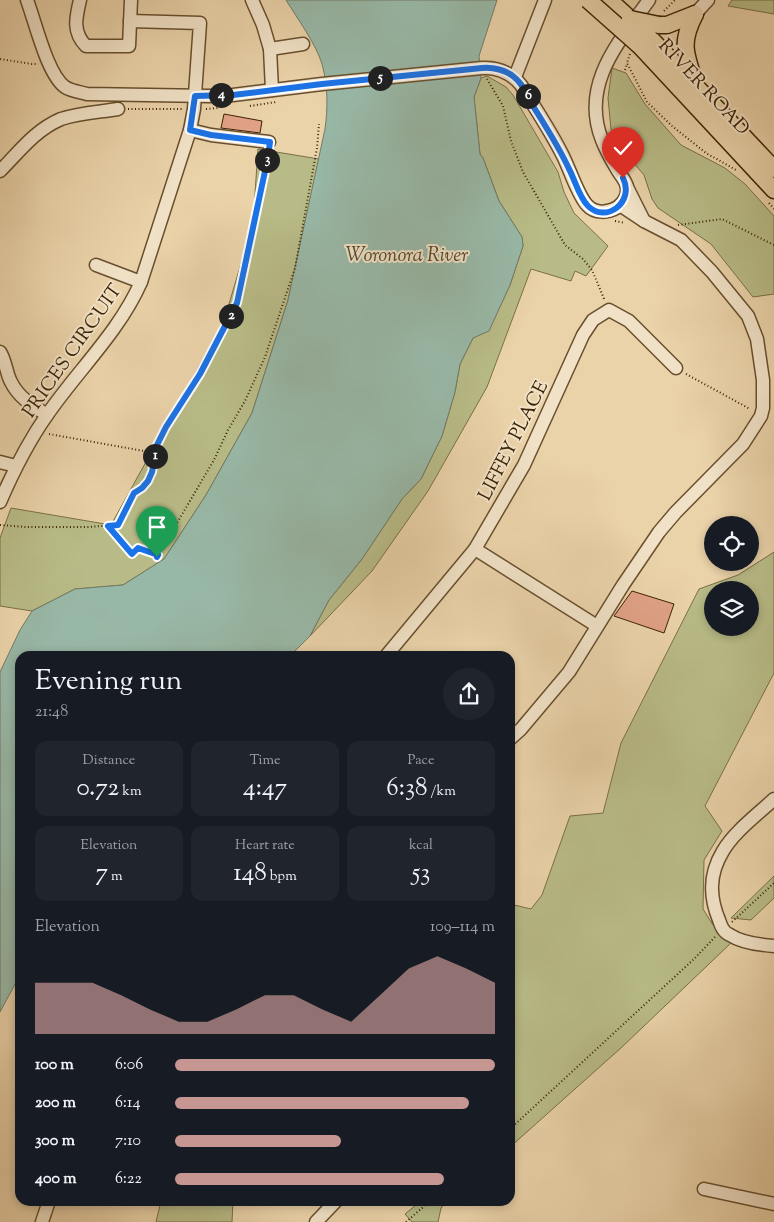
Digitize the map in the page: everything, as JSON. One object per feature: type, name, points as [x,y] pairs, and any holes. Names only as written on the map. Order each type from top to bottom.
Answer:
[{"type":"main road","name":"RIVER ROAD","points":[[588,0],[645,41],[697,87],[774,169]]},
{"type":"main road","points":[[609,0],[630,19],[645,41],[668,25],[695,14]]},
{"type":"main road","points":[[695,14],[685,37],[685,44],[697,87]]},
{"type":"main road","name":"RIVER ROAD","points":[[645,41],[771,196]]},
{"type":"street","points":[[28,0],[48,62],[56,79],[64,86],[87,94],[233,95],[322,84],[496,69],[515,77],[561,152],[587,205],[599,212],[644,221]]},
{"type":"street","points":[[80,0],[75,22],[80,40],[86,46],[129,46],[131,0]]},
{"type":"street","points":[[252,0],[263,25],[270,49],[272,90]]},
{"type":"street","points":[[515,77],[545,0]]},
{"type":"street","points":[[644,221],[602,140],[597,122],[596,108],[599,81],[606,63],[650,0]]},
{"type":"street","points":[[695,14],[708,0]]},
{"type":"street","name":"PRICES CIRCUIT","points":[[0,502],[16,466],[47,415],[132,304],[141,282],[190,130],[195,96],[200,23],[130,21]]},
{"type":"street","points":[[270,49],[303,44]]},
{"type":"street","points":[[0,171],[28,141],[42,130],[62,119],[118,110]]},
{"type":"street","points":[[190,130],[211,135],[270,142]]},
{"type":"street","points":[[605,212],[620,205],[626,196],[627,187]]},
{"type":"street","points":[[515,734],[569,672],[597,626],[660,532],[676,512],[743,444],[760,416],[764,400],[757,339],[748,316],[712,272],[681,240],[644,221],[620,205]]},
{"type":"street","name":"PRICES CIRCUIT","points":[[96,265],[141,282]]},
{"type":"street","points":[[609,310],[629,320],[676,368]]},
{"type":"street","name":"LIFFEY PLACE","points":[[390,651],[475,549],[524,465],[583,335],[593,320],[609,310]]},
{"type":"street","points":[[0,352],[4,359],[10,382],[26,401],[47,415]]},
{"type":"street","points":[[0,462],[16,466]]},
{"type":"street","points":[[475,549],[597,626]]},
{"type":"street","points":[[774,799],[723,850],[715,868],[711,887],[712,905],[723,930],[730,936],[744,941],[774,946]]},
{"type":"street","points":[[704,1189],[774,1204]]},
{"type":"street","points":[[42,1222],[47,1206]]},
{"type":"street","points":[[316,1222],[331,1206]]},
{"type":"path","points":[[625,70],[627,63],[645,41]]},
{"type":"path","points":[[0,59],[32,64],[48,62]]},
{"type":"path","points":[[627,63],[648,102],[672,126],[706,153],[739,172]]},
{"type":"path","points":[[483,71],[503,106],[511,141],[523,172],[565,245],[583,259],[592,270],[609,310]]},
{"type":"path","points":[[108,526],[132,554],[138,548],[158,555],[157,557],[214,460],[265,357],[295,268],[320,124]]},
{"type":"path","points":[[0,525],[26,527],[118,525],[134,493],[148,481],[152,472],[157,445],[166,427],[200,374],[237,303],[270,142]]},
{"type":"path","points":[[771,196],[774,209]]},
{"type":"path","points":[[674,226],[722,219],[774,245]]},
{"type":"path","points":[[676,368],[760,416]]},
{"type":"path","points":[[36,432],[155,453]]},
{"type":"path","points":[[738,917],[774,883]]},
{"type":"path","points":[[515,1124],[718,935]]},
{"type":"path","points":[[406,1221],[424,1206]]},
{"type":"green space","points":[[732,0],[774,0],[774,14],[728,6]]},
{"type":"green space","points":[[612,68],[626,73],[645,104],[681,145],[725,168],[745,184],[774,216],[774,294],[753,297],[711,244],[658,208],[652,199],[644,175],[627,155],[611,129],[608,98]]},
{"type":"green space","points":[[487,76],[506,87],[513,95],[558,172],[564,192],[574,213],[608,246],[586,276],[575,271],[571,281],[531,269],[487,387],[428,491],[372,571],[310,636],[329,600],[362,559],[402,499],[421,479],[442,436],[455,392],[460,364],[473,338],[489,330],[510,285],[523,246],[522,237],[499,201],[480,154],[474,97],[481,78]]},
{"type":"green space","points":[[258,149],[319,159],[288,300],[252,413],[206,495],[164,559],[123,585],[75,589],[32,611],[0,606],[0,538],[11,508],[111,525],[224,321],[253,223]]},
{"type":"green space","points":[[774,552],[774,673],[705,806],[722,831],[704,860],[703,909],[713,925],[731,943],[622,1047],[515,1143],[515,905],[531,909],[542,895],[570,816],[603,813],[621,743],[699,589],[704,587],[704,636],[759,636],[759,581],[721,581],[744,571],[759,571],[759,562]]},
{"type":"green space","points":[[774,876],[774,898],[751,920],[731,918]]},
{"type":"green space","points":[[160,1206],[233,1206],[232,1222],[156,1222]]},
{"type":"green space","points":[[415,1206],[443,1206],[438,1222],[412,1222],[405,1214]]},
{"type":"water","name":"Woronora River","points":[[286,0],[497,0],[479,56],[481,78],[474,97],[480,154],[499,201],[522,237],[523,246],[510,285],[489,331],[473,338],[460,364],[455,392],[442,436],[421,479],[402,499],[362,559],[329,600],[310,636],[295,651],[15,651],[15,984],[0,1012],[0,672],[20,630],[32,611],[75,589],[123,585],[164,559],[206,495],[252,413],[288,300],[325,129],[327,105],[324,72],[311,40]]},
{"type":"building","points":[[224,114],[262,121],[260,133],[221,128]]},
{"type":"building","points":[[632,591],[674,604],[664,633],[614,616]]},
{"type":"route","points":[[157,557],[158,555],[138,548],[132,554],[108,526],[118,525],[134,493],[148,481],[152,472],[157,445],[187,392],[200,374],[237,303],[270,142],[211,135],[190,130],[195,96],[233,95],[482,68],[496,69],[515,77],[521,85],[561,152],[587,205],[599,212],[605,212],[620,205],[626,196],[627,187],[623,178]]}]
